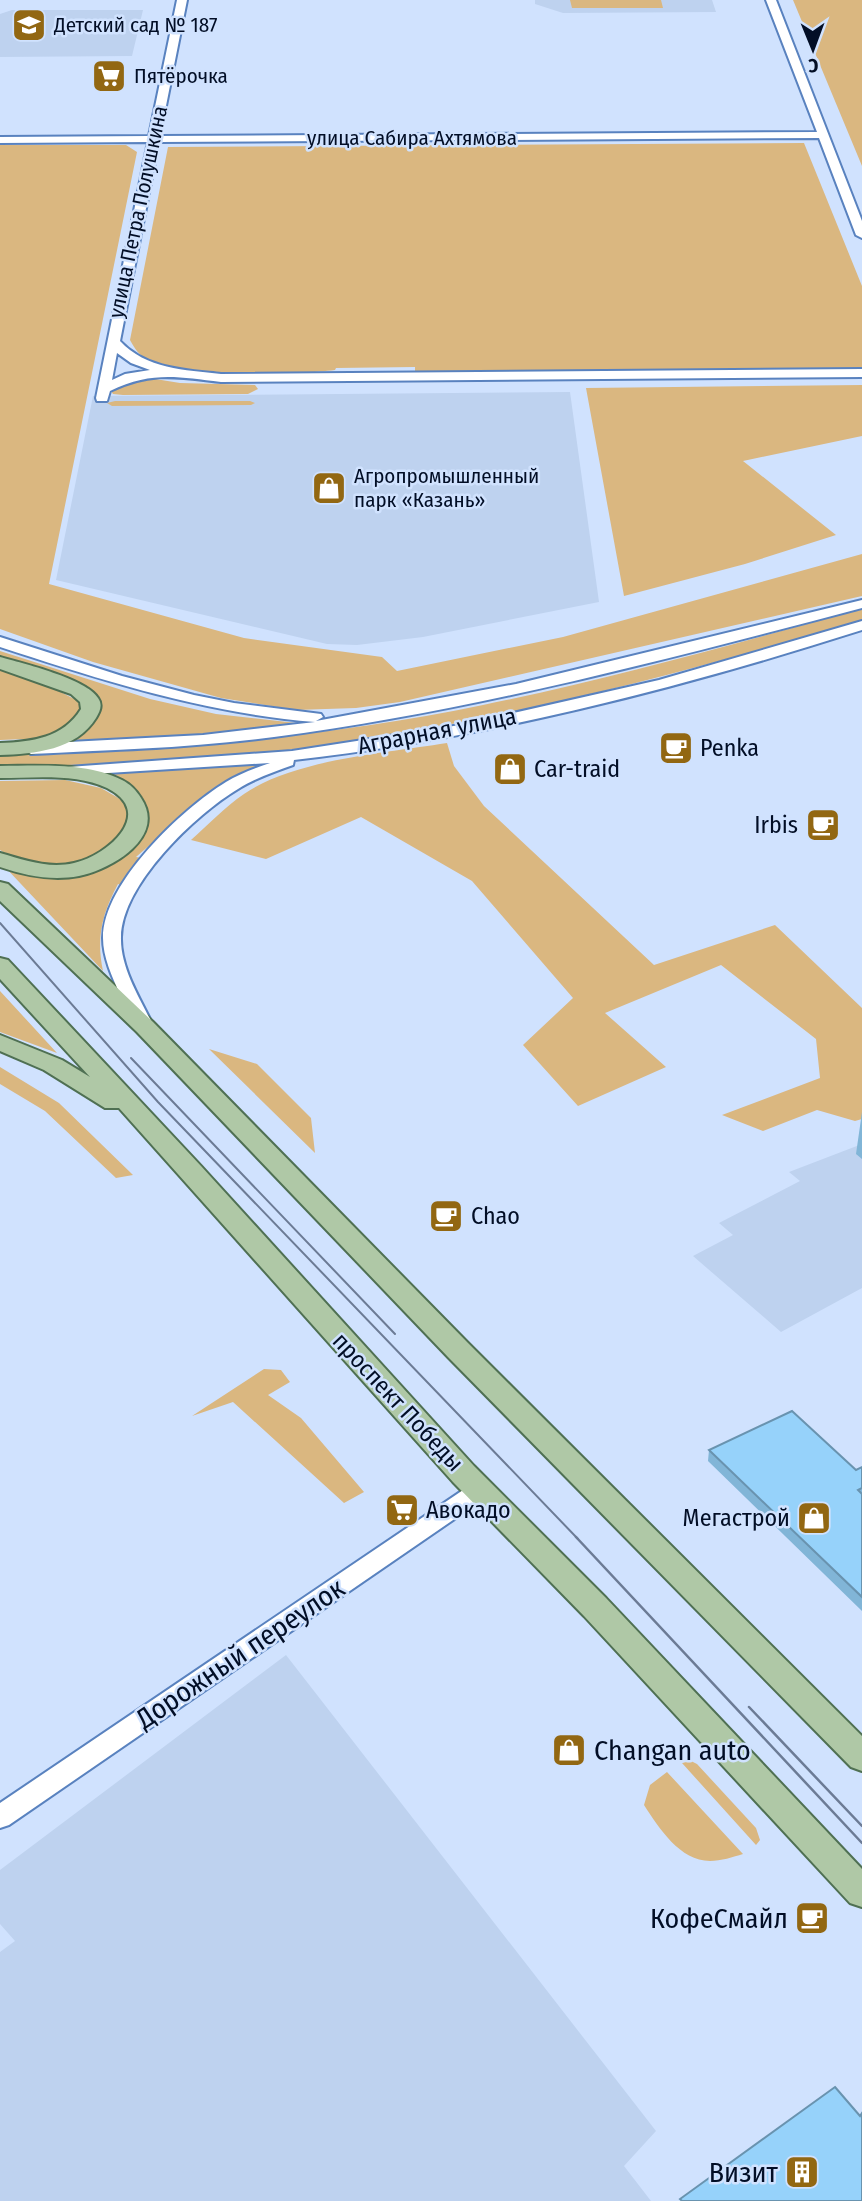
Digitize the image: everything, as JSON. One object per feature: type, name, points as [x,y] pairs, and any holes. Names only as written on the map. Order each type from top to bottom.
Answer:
[{"type":"main road","points":[[0,663],[78,690],[90,700],[91,709],[79,726],[56,742],[32,749]]},
{"type":"main road","name":"Аграрная улица","points":[[0,749],[32,749]]},
{"type":"main road","name":"Аграрная улица","points":[[0,772],[52,772]]},
{"type":"main road","points":[[0,860],[39,871],[80,869],[108,858],[134,834],[139,813],[124,790],[109,782],[52,772]]},
{"type":"main road","points":[[0,889],[145,1027],[458,1350],[862,1757]]},
{"type":"main road","name":"проспект Победы","points":[[0,965],[255,1242],[326,1325],[862,1892]]},
{"type":"main road","points":[[0,1042],[53,1065],[140,1118]]},
{"type":"street","name":"улица Петра Полушкина","points":[[169,371],[129,377],[103,393],[114,342],[113,331],[181,0]]},
{"type":"street","points":[[771,0],[862,235]]},
{"type":"street","name":"улица Сабира Ахтямова","points":[[0,140],[824,135]]},
{"type":"street","points":[[114,342],[122,354],[169,371],[221,377],[862,373]]},
{"type":"street","name":"Аграрная улица","points":[[32,749],[241,736],[376,716],[544,684],[862,604]]},
{"type":"street","name":"Аграрная улица","points":[[52,772],[323,752],[484,724],[679,680],[862,625]]},
{"type":"street","points":[[0,642],[156,692],[220,708],[286,716],[376,716]]},
{"type":"street","points":[[145,1027],[113,955],[111,934],[116,911],[128,890],[144,866],[197,812],[228,788],[263,770],[323,752]]},
{"type":"street","name":"Дорожный переулок","points":[[0,1817],[480,1490]]},
{"type":"shaded area","points":[[535,0],[712,0],[716,12],[563,13],[535,4]]},
{"type":"shaded area","points":[[570,0],[661,0],[663,8],[572,8]]},
{"type":"shaded area","points":[[793,0],[862,0],[862,166]]},
{"type":"shaded area","points":[[12,10],[143,10],[132,56],[0,57],[0,14]]},
{"type":"shaded area","points":[[804,143],[862,286],[862,369],[415,372],[415,367],[336,368],[266,375],[211,374],[164,367],[147,360],[130,340],[168,147]]},
{"type":"shaded area","points":[[0,145],[126,145],[137,152],[49,584],[244,638],[382,657],[397,671],[563,637],[862,554],[862,596],[400,702],[356,708],[296,710],[221,698],[93,662],[0,629]]},
{"type":"shaded area","points":[[149,378],[180,383],[255,385],[258,389],[248,394],[123,395],[113,394],[111,391],[113,387]]},
{"type":"shaded area","points":[[862,385],[862,436],[743,461],[836,535],[745,564],[624,596],[586,388]]},
{"type":"shaded area","name":"Агропромышленный парк «Казань»","points":[[570,392],[599,602],[423,637],[357,645],[327,644],[56,580],[93,396]]},
{"type":"shaded area","points":[[107,403],[255,403],[112,406]]},
{"type":"shaded area","points":[[862,609],[862,620],[736,656],[610,690],[418,730],[221,757],[0,767],[0,755],[182,746],[303,734],[423,716],[578,684]]},
{"type":"shaded area","points":[[0,651],[150,699],[216,714],[305,724],[202,735],[68,744],[96,719],[100,699],[84,688],[0,659]]},
{"type":"shaded area","points":[[0,669],[51,687],[82,703],[80,715],[51,738],[0,740]]},
{"type":"shaded area","points":[[447,743],[454,766],[484,806],[654,965],[775,925],[862,1008],[862,1119],[855,1121],[817,1110],[763,1131],[722,1115],[820,1078],[816,1039],[721,965],[605,1013],[666,1067],[578,1106],[523,1045],[573,998],[472,881],[361,817],[266,859],[191,840],[223,810],[265,782],[342,759]]},
{"type":"shaded area","points":[[273,759],[214,789],[136,857],[142,858],[123,886],[118,884],[104,916],[100,937],[103,971],[4,866],[39,875],[134,843],[148,825],[140,798],[87,773]]},
{"type":"shaded area","points":[[65,780],[101,788],[127,803],[132,823],[120,838],[90,859],[54,867],[17,860],[0,850],[0,781]]},
{"type":"shaded area","points":[[0,991],[57,1053],[0,1032]]},
{"type":"shaded area","points":[[209,1049],[257,1064],[311,1118],[315,1153]]},
{"type":"shaded area","points":[[0,1067],[59,1103],[133,1175],[116,1178],[45,1111],[0,1084]]},
{"type":"shaded area","points":[[862,1144],[862,1288],[781,1332],[693,1256],[733,1235],[719,1223],[800,1181],[789,1172]]},
{"type":"shaded area","points":[[264,1369],[281,1370],[290,1382],[268,1395],[301,1418],[364,1492],[344,1503],[233,1402],[192,1416]]},
{"type":"shaded area","points":[[286,1655],[656,2131],[624,2166],[651,2201],[0,2201],[0,1952],[15,1941],[0,1924],[0,1870]]},
{"type":"shaded area","points":[[691,1761],[697,1764],[756,1828],[760,1840],[756,1845],[682,1763]]},
{"type":"shaded area","points":[[667,1772],[743,1854],[718,1860],[699,1860],[671,1842],[644,1805],[650,1785]]},
{"type":"building","name":"Мегастрой","points":[[792,1411],[856,1470],[862,1467],[862,1488],[858,1490],[862,1494],[862,1597],[709,1450]]},
{"type":"building","name":"Визит","points":[[835,2087],[860,2116],[862,2113],[862,2201],[680,2199]]},
{"type":"tram line","points":[[0,923],[158,1102],[578,1539]]},
{"type":"tram line","points":[[131,1058],[395,1334]]},
{"type":"tram line","points":[[576,1537],[862,1843]]},
{"type":"tram line","points":[[749,1707],[862,1826]]},
{"type":"place","name":"Детский сад № 187","points":[[29,25]]},
{"type":"place","name":"Пятёрочка","points":[[109,76]]},
{"type":"place","name":"Агропромышленный парк «Казань»","points":[[329,488]]},
{"type":"place","name":"Penka","points":[[676,748]]},
{"type":"place","name":"Car-traid","points":[[510,769]]},
{"type":"place","name":"Irbis","points":[[823,825]]},
{"type":"place","name":"Chao","points":[[446,1216]]},
{"type":"place","name":"Авокадо","points":[[402,1510]]},
{"type":"place","name":"Мегастрой","points":[[814,1518]]},
{"type":"place","name":"Changan auto","points":[[569,1750]]},
{"type":"place","name":"КофеСмайл","points":[[812,1918]]},
{"type":"place","name":"Визит","points":[[802,2172]]}]
